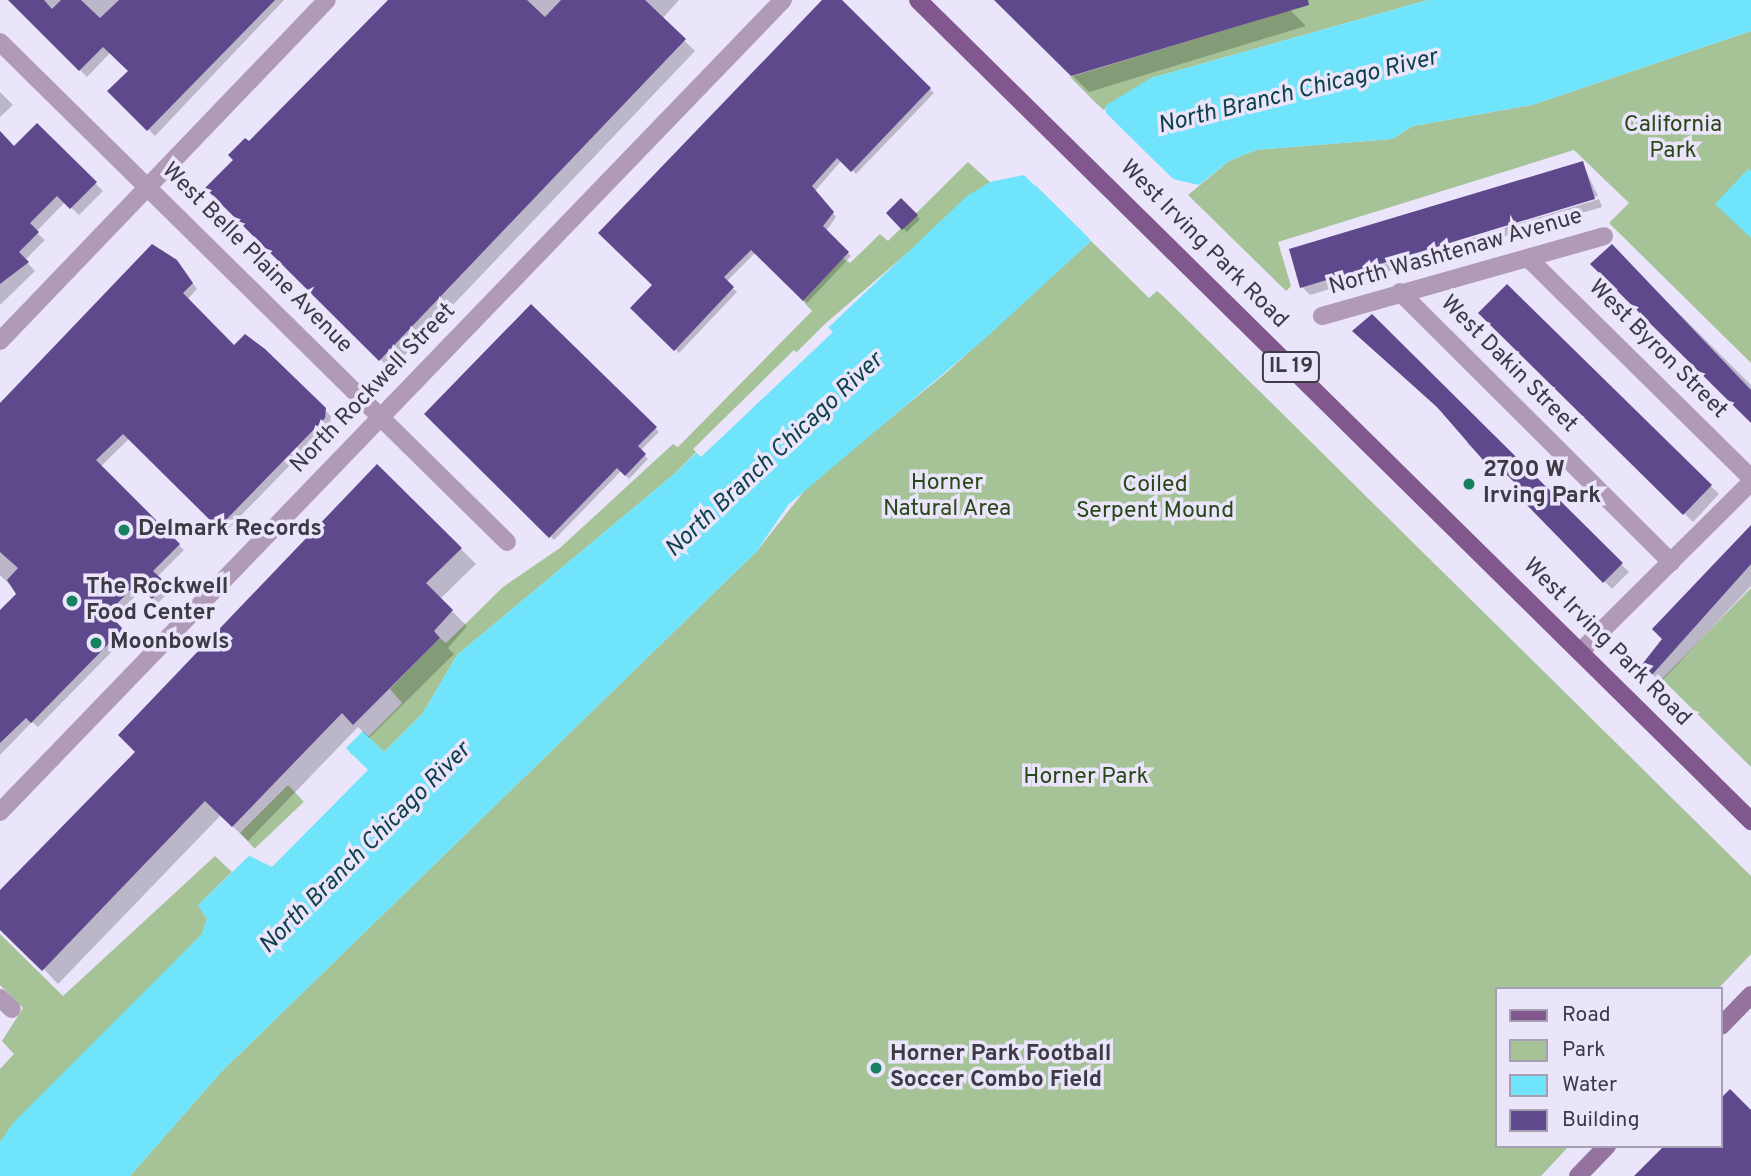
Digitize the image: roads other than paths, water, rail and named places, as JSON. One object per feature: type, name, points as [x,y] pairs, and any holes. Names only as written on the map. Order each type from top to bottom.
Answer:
[{"type":"main road","name":"West Irving Park Road","points":[[918,0],[1751,821]]},
{"type":"street","points":[[0,341],[327,0]]},
{"type":"street","name":"North Rockwell Street","points":[[0,812],[783,0]]},
{"type":"street","name":"West Belle Plaine Avenue","points":[[0,41],[507,542]]},
{"type":"street","name":"North Washtenaw Avenue","points":[[1322,316],[1604,236]]},
{"type":"street","name":"West Byron Street","points":[[1528,258],[1751,480]]},
{"type":"street","name":"West Dakin Street","points":[[1400,292],[1671,562]]},
{"type":"street","points":[[1580,652],[1751,480]]},
{"type":"street","points":[[1723,1024],[1751,995]]},
{"type":"street","points":[[1578,1176],[1605,1148]]},
{"type":"water","name":"North Branch Chicago River","points":[[1428,0],[1751,0],[1751,31],[1532,105],[1413,126],[1392,139],[1256,150],[1229,161],[1199,185],[1173,179],[1159,165],[1088,237],[1091,241],[989,335],[788,505],[756,552],[222,1071],[130,1176],[0,1176],[0,1142],[13,1123],[202,934],[207,919],[198,905],[353,756],[346,748],[363,731],[384,752],[423,713],[457,655],[673,475],[967,196],[990,182],[1024,175],[1035,186],[1106,113],[1105,106],[1151,78]]},
{"type":"water","points":[[1748,169],[1751,171],[1751,238],[1715,204]]},
{"type":"place","name":"2700 W Irving Park","points":[[1469,484]]},
{"type":"place","name":"Delmark Records","points":[[124,530]]},
{"type":"place","name":"The Rockwell Food Center","points":[[72,601]]},
{"type":"place","name":"Moonbowls","points":[[96,643]]},
{"type":"place","name":"Horner Park Football Soccer Combo Field","points":[[876,1068]]},
{"type":"park label","name":"California Park","points":[[1673,139]]},
{"type":"park label","name":"Horner Natural Area","points":[[947,497]]},
{"type":"park label","name":"Coiled Serpent Mound","points":[[1155,499]]},
{"type":"park label","name":"Horner Park","points":[[1086,778]]}]
